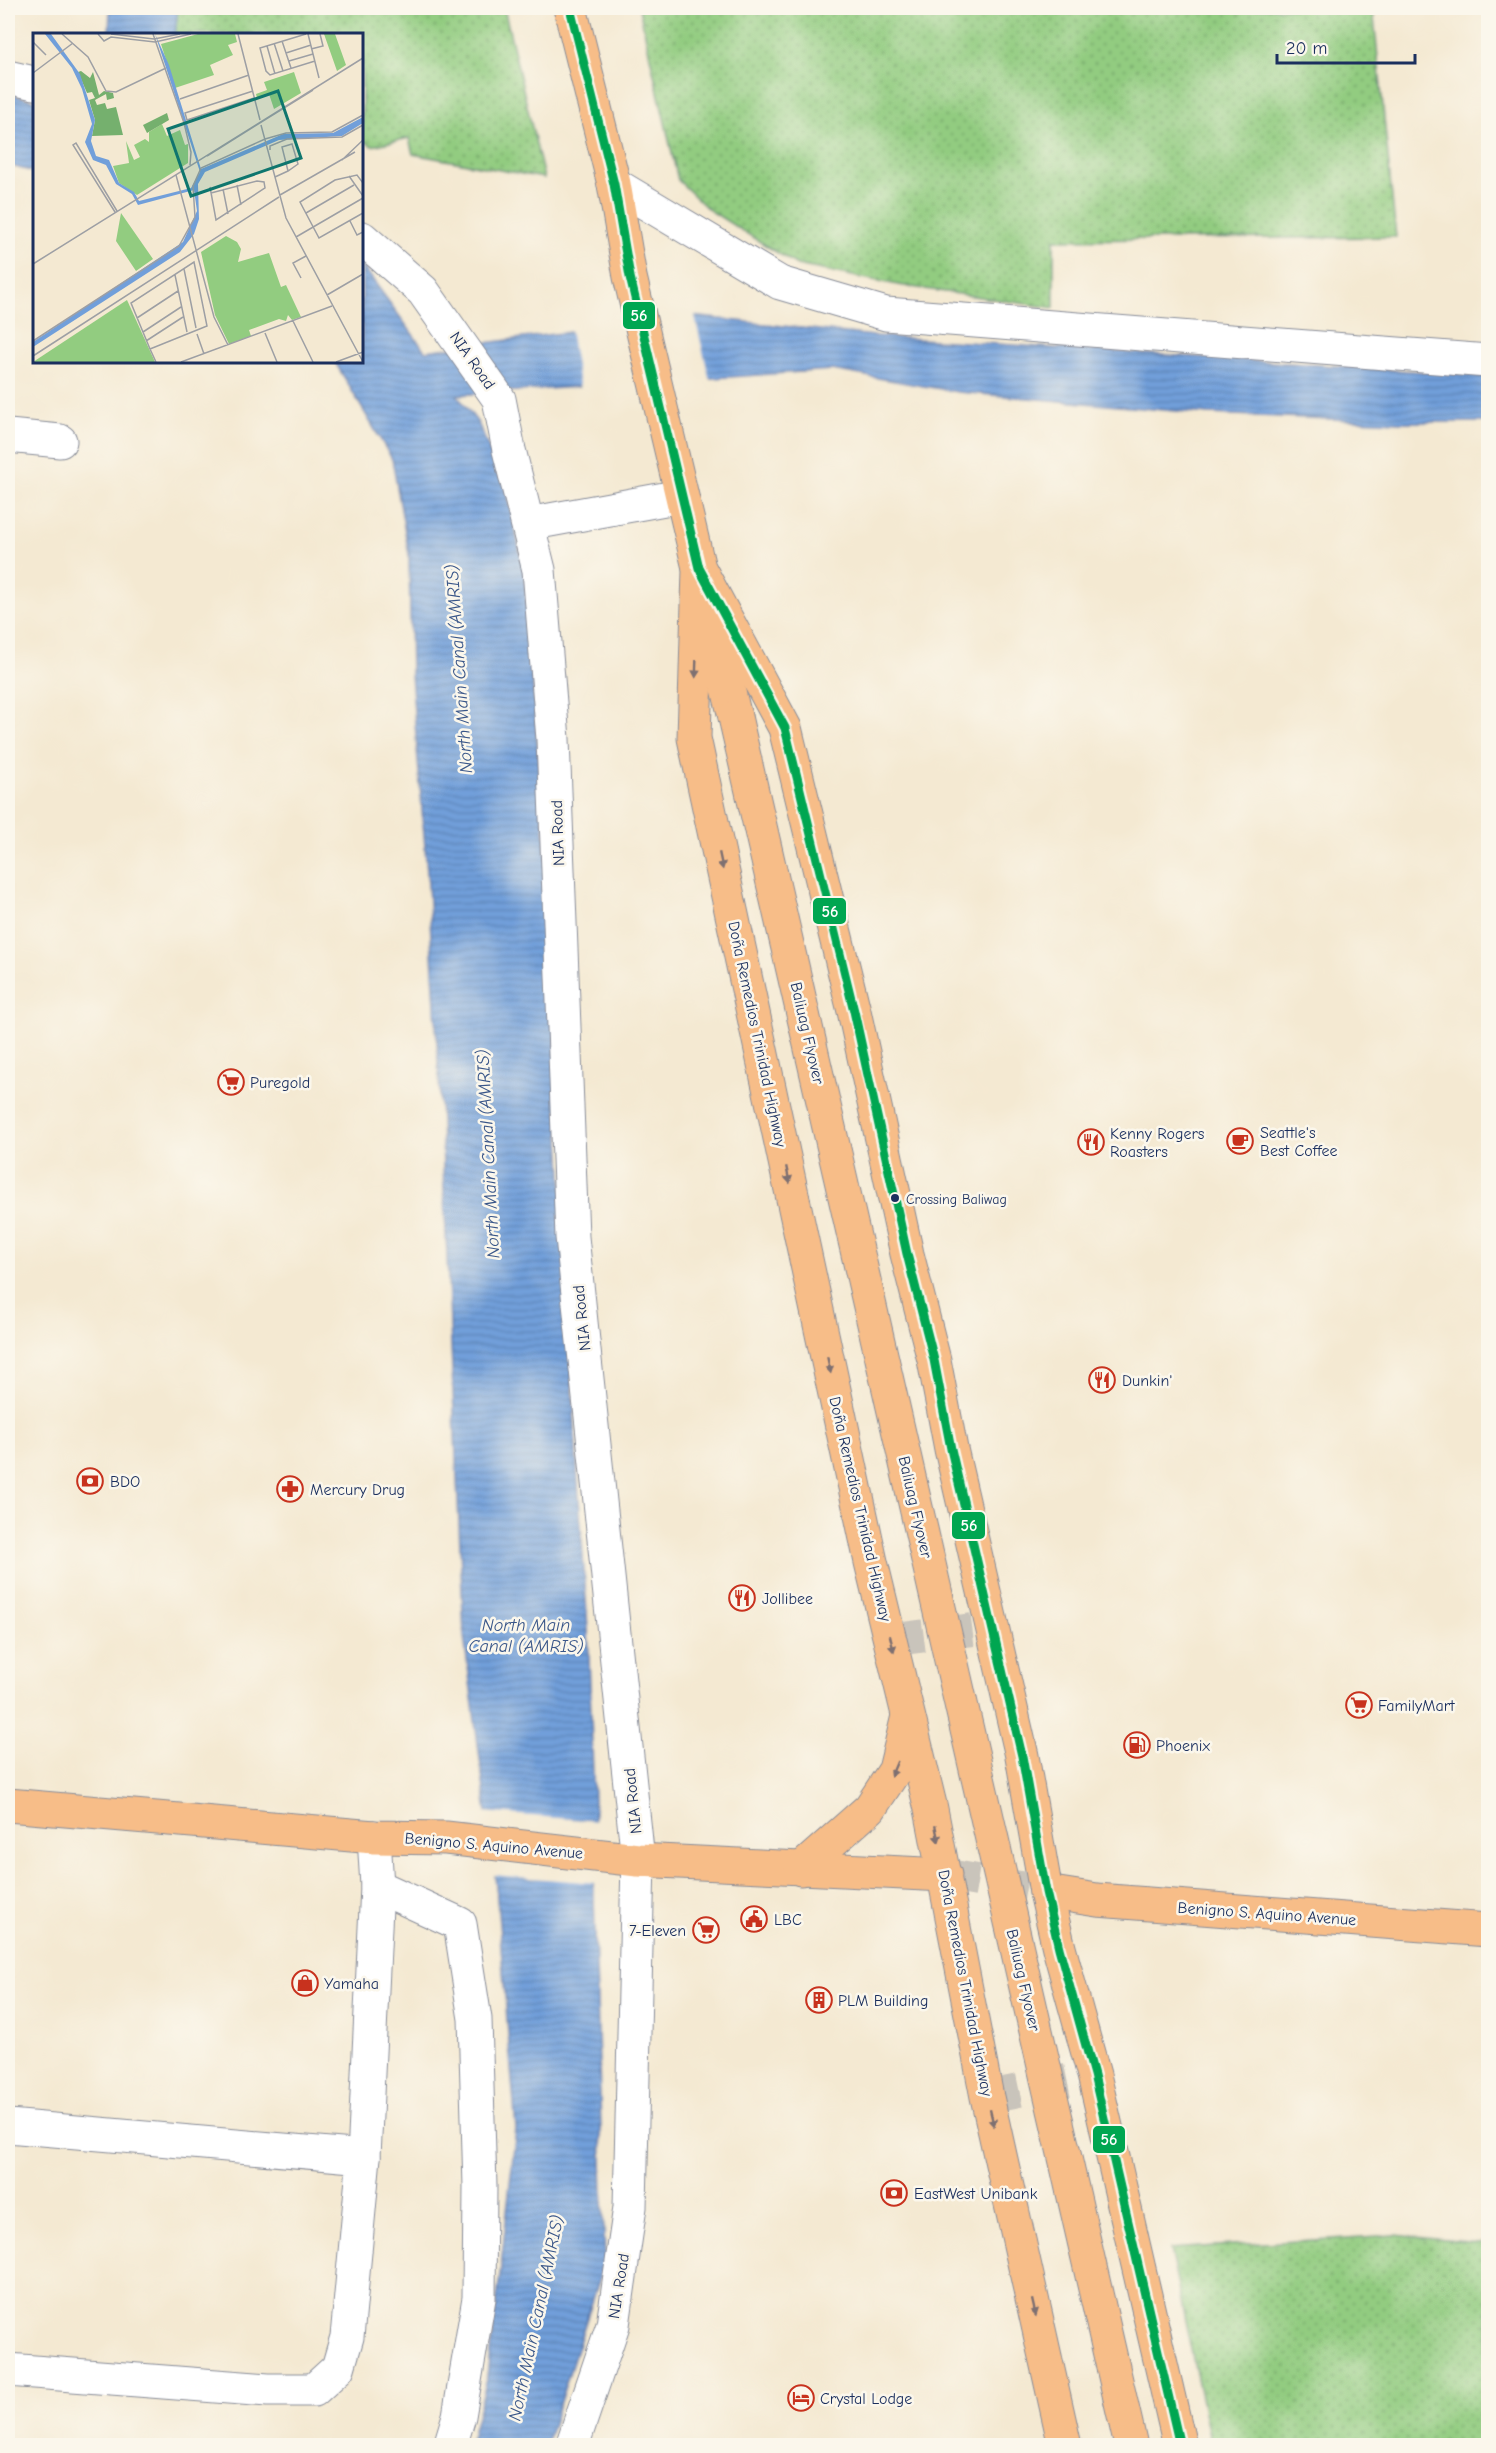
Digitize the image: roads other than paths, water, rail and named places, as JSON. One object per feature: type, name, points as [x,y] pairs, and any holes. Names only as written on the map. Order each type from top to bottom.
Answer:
[{"type":"main road","name":"Doña Remedios Trinidad Highway","points":[[570,8],[614,184],[630,277],[699,568],[785,728],[854,1011],[907,1254],[934,1360],[951,1449],[1022,1756],[1046,1892],[1094,2075],[1180,2445]]},
{"type":"main road","name":"Doña Remedios Trinidad Highway","points":[[699,568],[694,738],[871,1562],[909,1713],[945,1875],[987,2097],[1065,2445]]},
{"type":"main road","name":"Baliuag Flyover","points":[[699,568],[1131,2445]]},
{"type":"main road","points":[[801,1869],[870,1808],[895,1770],[909,1713]]},
{"type":"main road","name":"Benigno S. Aquino Avenue","points":[[8,1805],[374,1837],[446,1838],[638,1860],[945,1875]]},
{"type":"main road","name":"Benigno S. Aquino Avenue","points":[[1046,1892],[1120,1902],[1488,1930]]},
{"type":"street","points":[[8,77],[33,83]]},
{"type":"street","points":[[614,184],[780,284],[886,314],[1488,361]]},
{"type":"street","name":"NIA Road","points":[[363,239],[423,291],[472,357],[499,399],[539,570],[553,739],[572,1237],[638,1860],[630,2207],[613,2325],[572,2445]]},
{"type":"street","points":[[8,436],[60,441]]},
{"type":"street","points":[[528,524],[681,496]]},
{"type":"street","points":[[8,2370],[268,2390],[314,2390],[338,2368],[347,2337],[364,2157],[377,1886],[374,1837]]},
{"type":"street","points":[[377,1886],[460,1924],[475,2019],[480,2186],[479,2298],[459,2416],[450,2445]]},
{"type":"street","points":[[8,2126],[364,2157]]},
{"type":"water","points":[[110,8],[178,8],[175,33],[109,33]]},
{"type":"water","points":[[8,94],[33,100],[33,172],[8,165]]},
{"type":"water","name":"North Main Canal (AMRIS)","points":[[363,266],[425,351],[692,316],[874,336],[1488,376],[1488,422],[1401,422],[1209,414],[958,392],[832,370],[457,395],[478,423],[507,492],[524,572],[545,842],[577,1469],[588,1629],[605,2262],[546,2445],[469,2445],[486,2383],[516,2129],[495,1875],[464,1636],[439,1076],[428,884],[411,674],[409,554],[392,459],[336,363],[363,363]]},
{"type":"tunnel","points":[[891,1640],[992,1627]]},
{"type":"tunnel","points":[[945,1875],[1046,1892]]},
{"type":"tunnel","points":[[987,2097],[1094,2075]]},
{"type":"place","name":"Puregold","points":[[231,1082]]},
{"type":"place","name":"Seattle's Best Coffee","points":[[1240,1141]]},
{"type":"place","name":"Kenny Rogers Roasters","points":[[1091,1142]]},
{"type":"place","name":"Crossing Baliwag","points":[[895,1198]]},
{"type":"place","name":"Dunkin'","points":[[1102,1380]]},
{"type":"place","name":"BDO","points":[[90,1481]]},
{"type":"place","name":"Mercury Drug","points":[[290,1489]]},
{"type":"place","name":"Jollibee","points":[[742,1598]]},
{"type":"place","name":"FamilyMart","points":[[1359,1705]]},
{"type":"place","name":"Phoenix","points":[[1137,1745]]},
{"type":"place","name":"LBC","points":[[754,1919]]},
{"type":"place","name":"7-Eleven","points":[[706,1930]]},
{"type":"place","name":"Yamaha","points":[[305,1983]]},
{"type":"place","name":"PLM Building","points":[[819,2000]]},
{"type":"place","name":"EastWest Unibank","points":[[894,2193]]},
{"type":"place","name":"Crystal Lodge","points":[[801,2398]]}]
